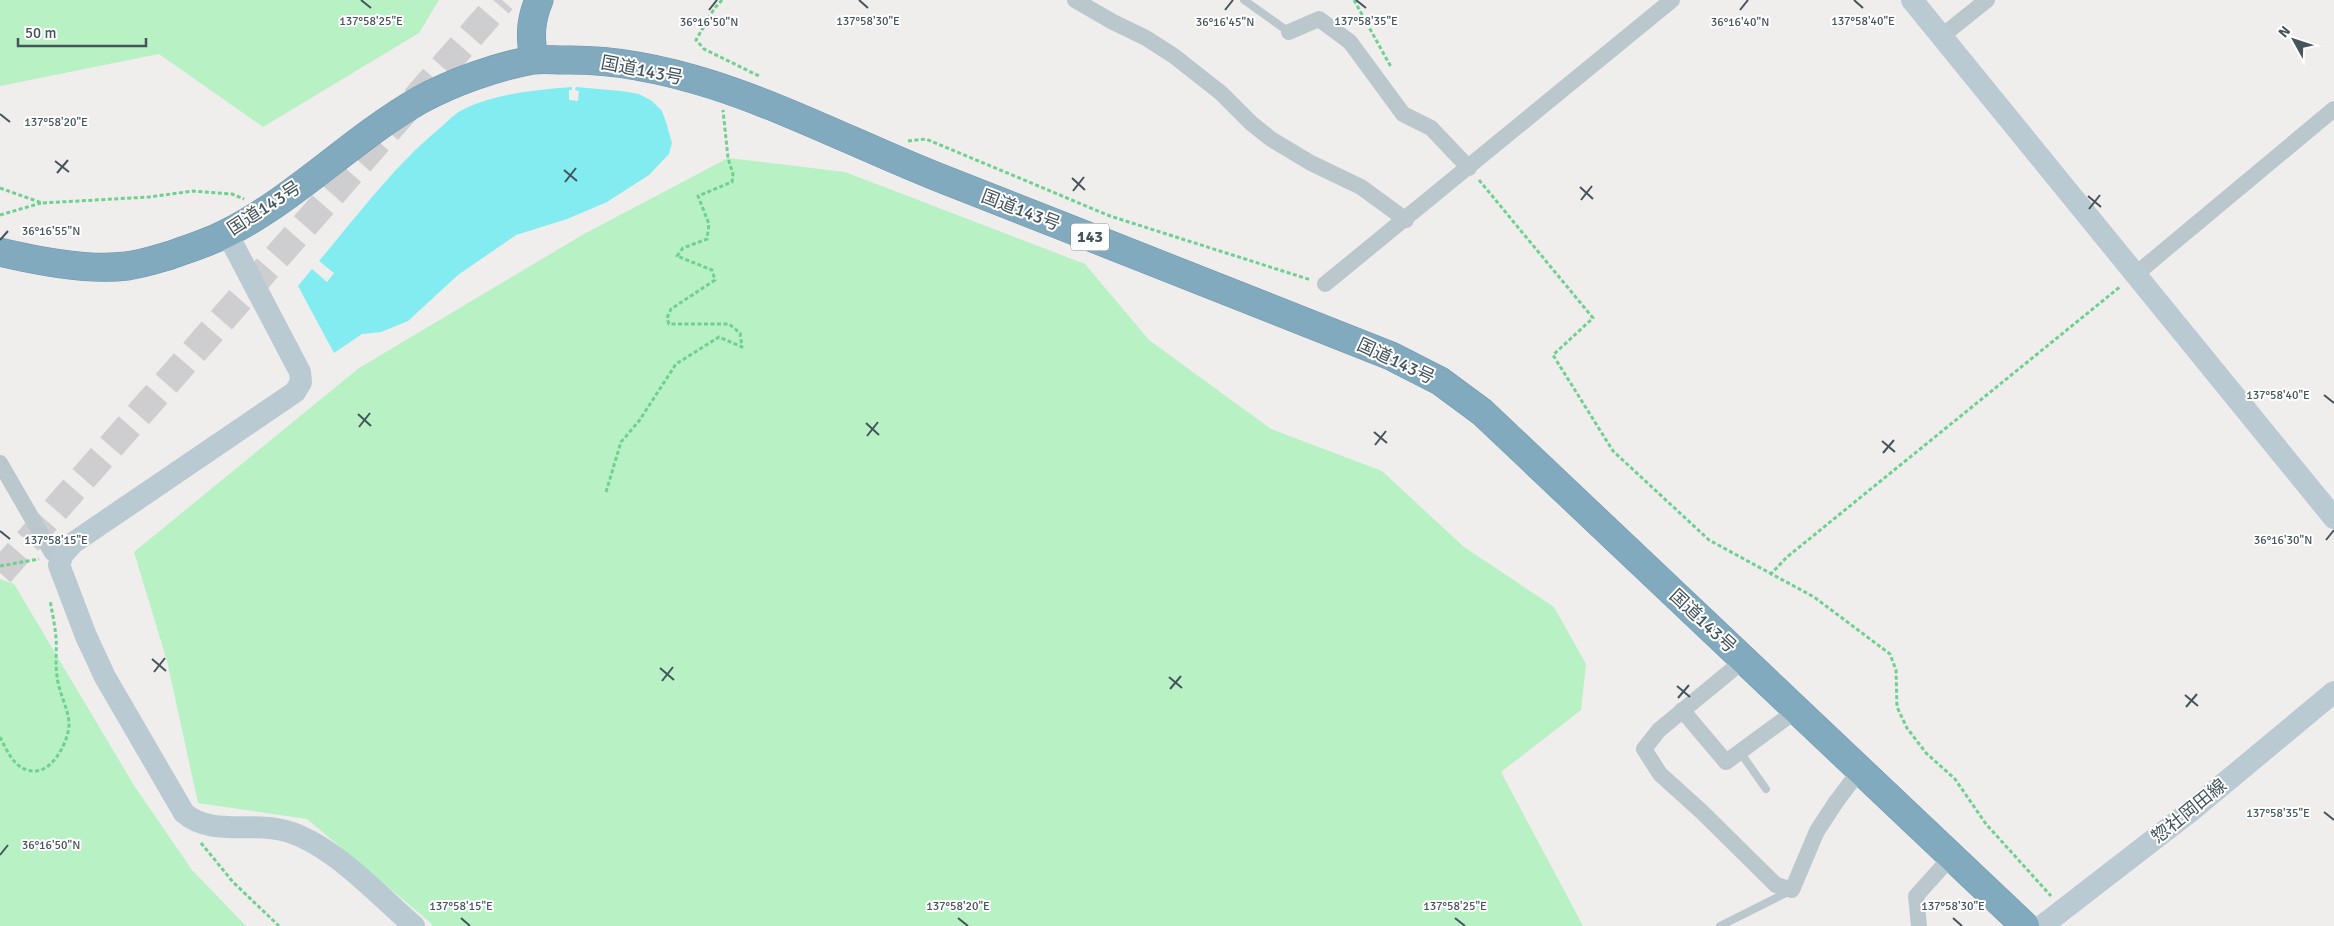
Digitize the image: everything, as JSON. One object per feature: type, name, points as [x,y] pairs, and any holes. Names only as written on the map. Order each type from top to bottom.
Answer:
[{"type":"highway","points":[[534,60],[530,37],[534,12],[539,0]]},
{"type":"highway","name":"国道143号","points":[[0,252],[48,262],[126,266],[175,253],[227,233],[268,208],[373,131],[420,100],[478,76],[534,60],[583,59],[624,63],[650,68],[721,88],[892,159],[1391,356],[1440,381],[1482,412],[2025,926]]},
{"type":"street","points":[[1075,0],[1146,38],[1174,56],[1221,93],[1250,123],[1271,139],[1311,163],[1361,187],[1406,220]]},
{"type":"street","points":[[1325,284],[1406,220],[1672,0]]},
{"type":"street","points":[[1912,0],[2334,518]]},
{"type":"street","points":[[1942,36],[1987,0]]},
{"type":"street","points":[[1289,32],[1319,19],[1350,42],[1403,114],[1431,128],[1469,168]]},
{"type":"street","points":[[2136,274],[2334,109]]},
{"type":"street","points":[[49,558],[295,392],[301,382],[300,372],[227,233]]},
{"type":"street","points":[[0,462],[49,558],[59,565],[86,636],[105,677],[184,813],[193,821],[208,826],[260,826],[286,831],[304,838],[326,850],[414,926]]},
{"type":"street","points":[[1744,660],[1658,730],[1644,750],[1660,774],[1702,812],[1776,885],[1792,890],[1817,832],[1860,770]]},
{"type":"street","name":"惣社岡田線","points":[[2042,926],[2192,810],[2334,692]]},
{"type":"street","points":[[1682,710],[1726,762],[1797,710]]},
{"type":"street","points":[[1919,926],[1916,896],[1952,856]]},
{"type":"lane","points":[[1244,0],[1289,32]]},
{"type":"lane","points":[[1740,752],[1766,789]]},
{"type":"lane","points":[[1720,926],[1792,890]]},
{"type":"path","points":[[722,0],[714,9],[696,40],[704,49],[764,78]]},
{"type":"path","points":[[1354,0],[1393,71]]},
{"type":"path","points":[[606,492],[621,442],[639,421],[676,364],[719,337],[742,347],[740,333],[729,324],[669,324],[666,318],[671,309],[715,280],[712,270],[677,256],[683,248],[707,239],[709,224],[698,196],[732,182],[733,174],[728,158],[721,88]]},
{"type":"path","points":[[892,159],[903,141],[926,139],[1110,216],[1325,284]]},
{"type":"path","points":[[1469,168],[1593,318],[1553,355],[1613,451],[1709,540],[1770,575],[1814,597],[1890,654],[1896,670],[1897,707],[1908,728],[1926,753],[1955,779],[1986,824],[2055,900]]},
{"type":"path","points":[[0,188],[42,203]]},
{"type":"path","points":[[0,215],[42,203],[149,197],[193,191],[232,194],[268,208]]},
{"type":"path","points":[[1770,575],[1787,557],[2136,274]]},
{"type":"path","points":[[0,566],[49,558]]},
{"type":"path","points":[[0,737],[11,759],[28,771],[40,771],[50,764],[59,754],[66,738],[69,723],[56,675],[56,639],[49,598]]},
{"type":"path","points":[[184,813],[205,850],[233,882],[279,926]]},
{"type":"green space","points":[[0,0],[439,0],[419,33],[263,127],[159,54],[0,86]]},
{"type":"green space","points":[[728,158],[845,172],[1085,264],[1149,340],[1271,429],[1382,471],[1464,547],[1554,607],[1586,664],[1581,710],[1501,772],[1583,926],[431,926],[432,924],[307,819],[198,803],[167,661],[134,552],[359,368],[584,234]]},
{"type":"green space","points":[[0,579],[14,584],[135,787],[192,870],[246,926],[0,926]]},
{"type":"water","points":[[572,87],[572,90],[569,90],[569,100],[578,101],[579,91],[575,90],[576,87],[639,94],[652,101],[662,111],[666,122],[672,143],[669,154],[649,175],[607,202],[567,219],[516,235],[458,275],[408,321],[381,332],[362,334],[334,353],[298,286],[312,269],[327,282],[334,273],[319,261],[407,158],[454,115],[464,109],[503,96]]},
{"type":"tunnel","points":[[0,573],[502,0]]}]
